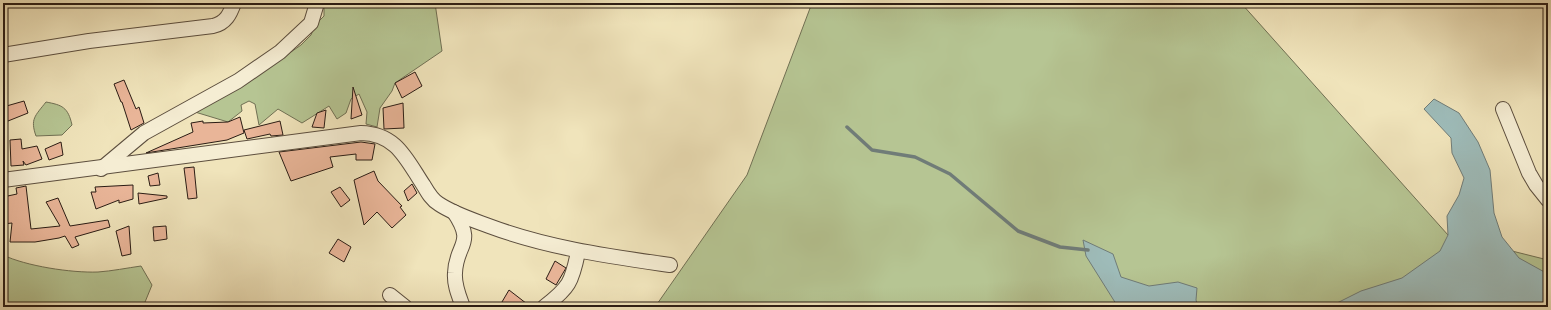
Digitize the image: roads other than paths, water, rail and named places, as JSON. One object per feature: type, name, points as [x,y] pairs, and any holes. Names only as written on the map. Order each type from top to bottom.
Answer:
[{"type":"street","points":[[3,55],[96,40],[213,26],[223,22],[230,13],[234,3]]},
{"type":"street","points":[[101,169],[144,133],[238,81],[280,52],[306,30],[311,23],[317,3]]},
{"type":"street","points":[[1503,109],[1529,173],[1536,186],[1548,200]]},
{"type":"street","points":[[3,180],[101,169],[353,134],[375,133],[387,139],[396,146],[430,196],[438,204],[454,212],[510,234],[578,252],[670,265]]},
{"type":"street","points":[[454,212],[463,225],[465,236],[454,274],[455,284],[463,307]]},
{"type":"street","points":[[544,307],[556,298],[571,281],[578,252]]},
{"type":"street","points":[[390,294],[405,307]]},
{"type":"water","points":[[1434,99],[1459,113],[1478,142],[1490,170],[1494,213],[1502,237],[1519,258],[1548,274],[1548,307],[1329,307],[1361,291],[1402,278],[1440,251],[1448,235],[1447,216],[1459,195],[1464,178],[1452,153],[1451,138],[1424,109]]},
{"type":"water","points":[[1083,240],[1113,254],[1121,277],[1149,286],[1178,282],[1197,288],[1196,300],[1198,307],[1118,307],[1086,256]]},
{"type":"waterway","points":[[847,127],[872,150],[915,157],[950,174],[1018,231],[1060,247],[1088,250]]}]
